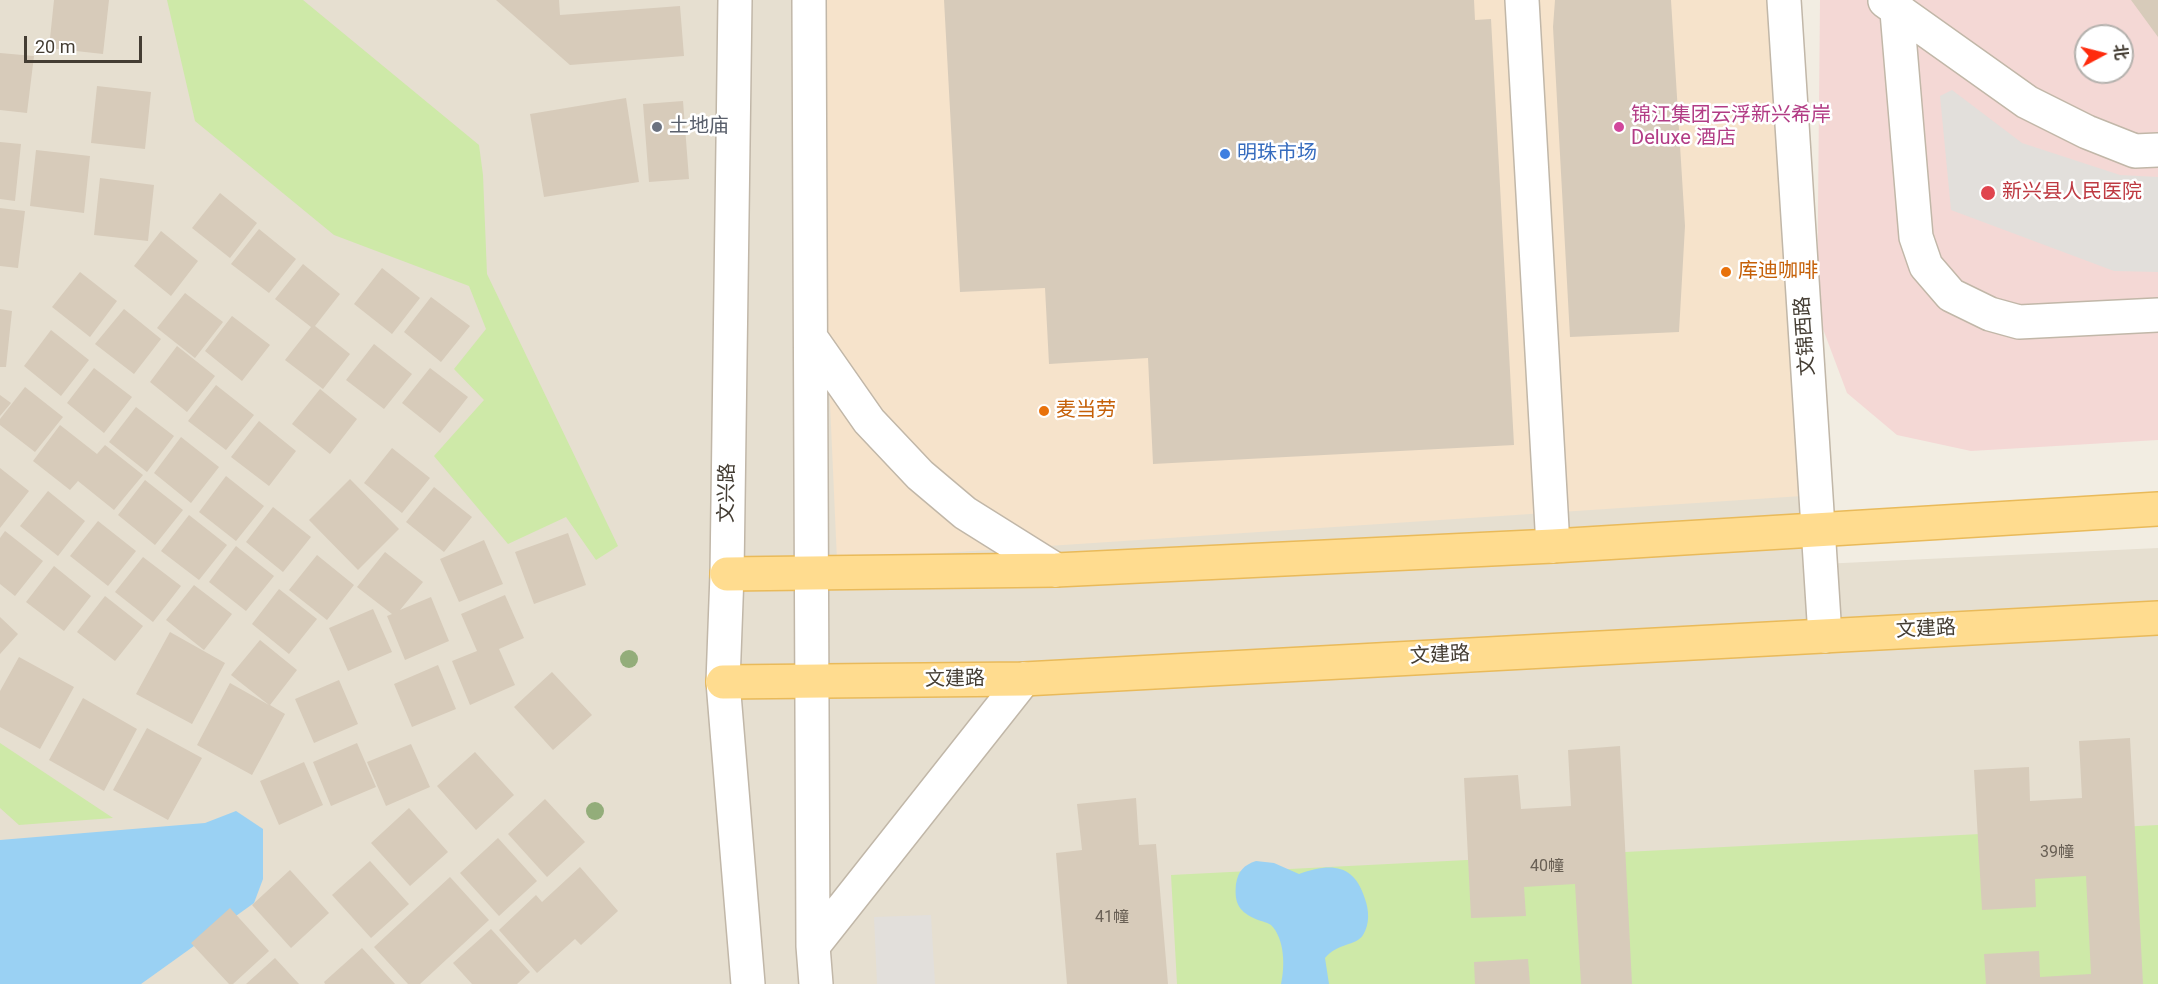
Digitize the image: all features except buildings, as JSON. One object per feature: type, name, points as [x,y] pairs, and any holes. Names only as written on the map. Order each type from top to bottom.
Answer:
[{"type":"main road","points":[[727,574],[1056,570],[1553,546],[2158,509]]},
{"type":"main road","name":"文建路","points":[[723,682],[1024,679],[2158,618]]},
{"type":"street","name":"文兴路","points":[[735,0],[727,574],[723,682],[748,984]]},
{"type":"street","points":[[809,0],[813,946],[816,984]]},
{"type":"street","points":[[1522,0],[1553,546]]},
{"type":"street","name":"文锦西路","points":[[1784,0],[1825,636]]},
{"type":"street","points":[[1892,3],[2027,102],[2087,132],[2135,151],[2158,150]]},
{"type":"street","points":[[1892,3],[1916,237],[1926,266],[1951,295],[1990,314],[2019,322],[2158,315]]},
{"type":"street","points":[[812,338],[869,421],[920,475],[965,513],[1056,570]]},
{"type":"street","points":[[813,946],[1024,679]]},
{"type":"shaded area","points":[[0,0],[1784,0],[1822,564],[2158,548],[2158,984],[0,984]]},
{"type":"shaded area","points":[[812,0],[1784,0],[1817,495],[837,560]]},
{"type":"shaded area","name":"新兴县人民医院","points":[[1820,0],[2158,0],[2158,440],[1971,451],[1897,435],[1847,393],[1817,313]]},
{"type":"shaded area","points":[[1952,90],[2022,143],[2120,175],[2158,177],[2158,272],[2114,271],[1951,210],[1940,96]]},
{"type":"shaded area","points":[[931,915],[935,984],[877,984],[874,917]]},
{"type":"green space","points":[[167,0],[303,0],[479,145],[483,175],[487,274],[618,546],[596,560],[566,517],[508,544],[434,456],[484,400],[454,369],[486,329],[469,286],[334,235],[195,121]]},
{"type":"green space","points":[[0,743],[113,818],[19,825],[0,808]]},
{"type":"green space","points":[[2158,825],[2158,984],[1177,984],[1171,875]]},
{"type":"water","points":[[236,811],[263,829],[263,879],[254,903],[141,984],[0,984],[0,840],[205,823]]},
{"type":"water","points":[[1256,861],[1274,863],[1299,874],[1321,868],[1340,869],[1354,878],[1360,887],[1367,908],[1367,926],[1360,939],[1335,950],[1325,958],[1329,984],[1281,984],[1283,953],[1276,931],[1271,925],[1242,910],[1237,902],[1238,875],[1248,864]]},
{"type":"place","name":"土地庙","points":[[657,127]]},
{"type":"place","name":"锦江集团云浮新兴希岸 Deluxe 酒店","points":[[1619,127]]},
{"type":"place","name":"明珠市场","points":[[1225,154]]},
{"type":"place","name":"新兴县人民医院","points":[[1988,193]]},
{"type":"place","name":"库迪咖啡","points":[[1726,272]]},
{"type":"place","name":"麦当劳","points":[[1044,411]]}]
